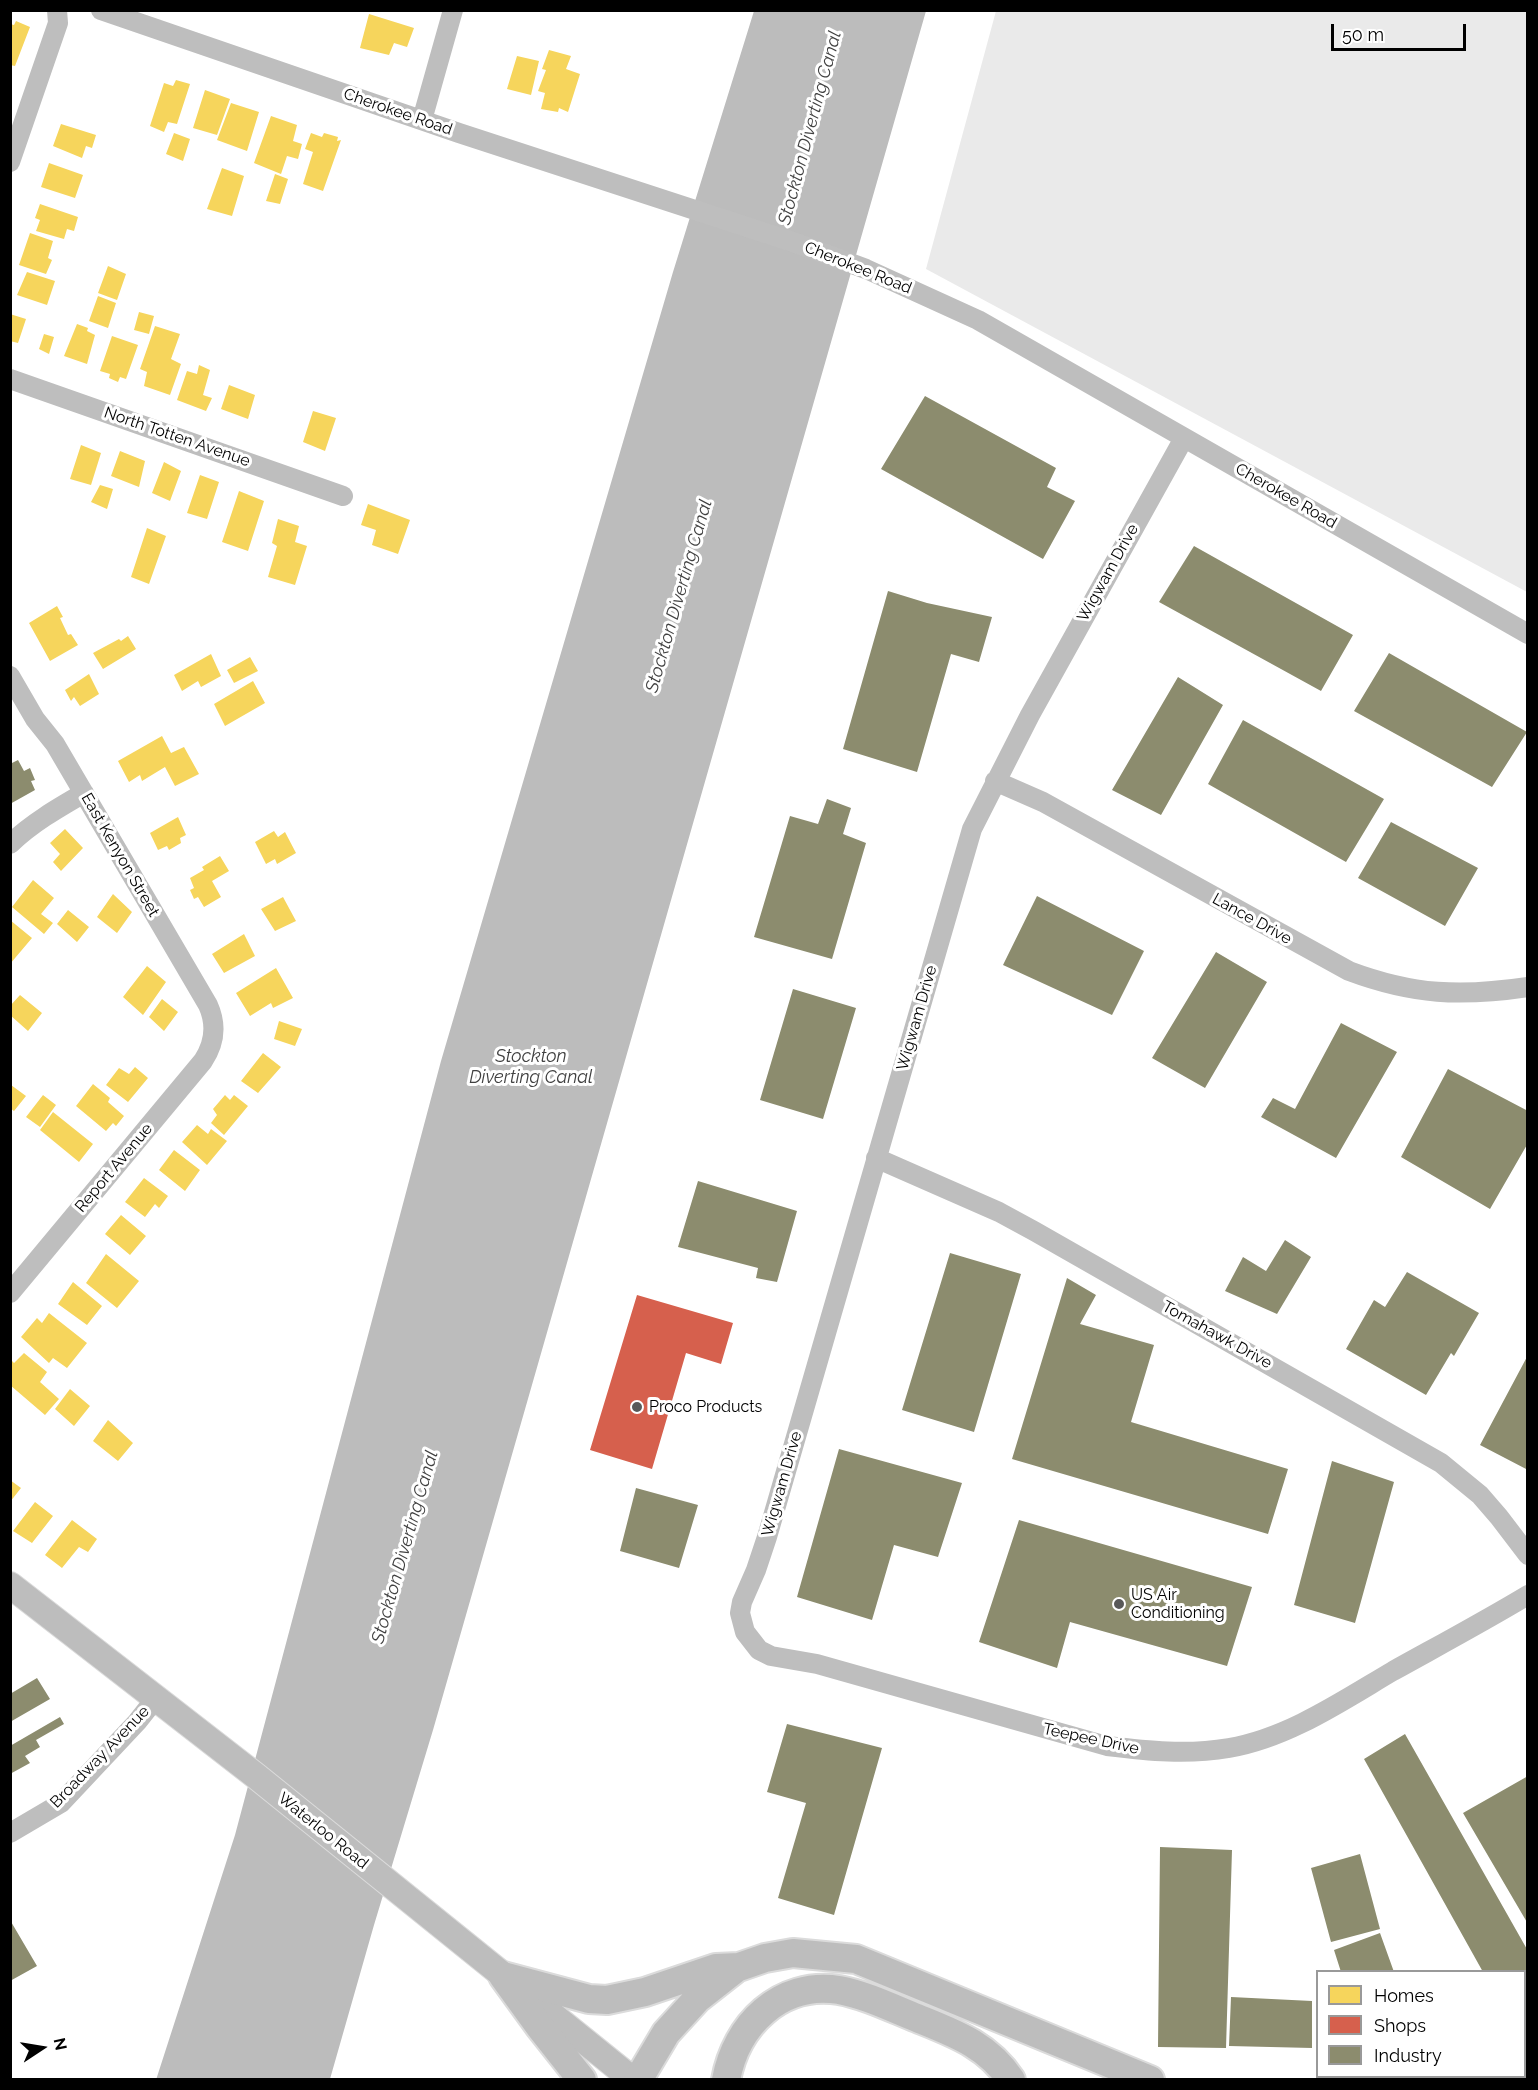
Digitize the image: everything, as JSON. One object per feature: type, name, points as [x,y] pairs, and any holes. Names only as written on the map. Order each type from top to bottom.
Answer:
[{"type":"highway","points":[[503,1976],[589,1999],[607,2000],[645,1992],[716,1968],[739,1967],[765,1958],[793,1953],[856,1959],[1150,2079]]},
{"type":"highway","points":[[636,2079],[674,2025],[697,1999],[739,1967]]},
{"type":"highway","points":[[503,1976],[540,2028],[582,2079]]},
{"type":"highway","points":[[726,2079],[737,2044],[756,2018],[780,1999],[805,1990],[820,1989],[860,1995],[969,2040],[994,2057],[1011,2079]]},
{"type":"main road","name":"Waterloo Road","points":[[10,1585],[256,1776],[503,1976],[636,2079]]},
{"type":"street","points":[[10,162],[58,23],[57,10]]},
{"type":"street","name":"Cherokee Road","points":[[100,10],[866,269],[978,321],[1527,634]]},
{"type":"street","points":[[422,120],[453,10]]},
{"type":"street","name":"North Totten Avenue","points":[[10,379],[344,496]]},
{"type":"street","name":"Wigwam Drive","points":[[745,1632],[740,1613],[742,1602],[767,1537],[972,829],[1035,705],[1184,438]]},
{"type":"street","name":"East Kenyon Street","points":[[10,676],[35,719],[55,744],[208,1005],[213,1017],[214,1040]]},
{"type":"street","name":"Lance Drive","points":[[995,781],[1043,802],[1349,971],[1401,988],[1443,994],[1490,993],[1527,987]]},
{"type":"street","points":[[10,844],[39,821],[84,793]]},
{"type":"street","name":"Report Avenue","points":[[10,1293],[203,1060],[214,1040]]},
{"type":"street","name":"Tomahawk Drive","points":[[876,1158],[999,1212],[1442,1463],[1499,1517],[1527,1555]]},
{"type":"street","name":"Teepee Drive","points":[[745,1632],[759,1650],[771,1656],[817,1664],[1107,1746],[1154,1752],[1183,1752],[1229,1748],[1286,1730],[1344,1700],[1527,1595]]},
{"type":"street","name":"Broadway Avenue","points":[[10,1833],[61,1803],[137,1722],[156,1698]]},
{"type":"shaded area","points":[[996,11],[1527,11],[1527,592],[926,269]]},
{"type":"water","name":"Stockton Diverting Canal","points":[[754,11],[926,11],[433,1730],[330,2079],[156,2080],[235,1835],[441,1061],[673,272]]},
{"type":"building: Homes","points":[[369,14],[414,28],[407,47],[394,43],[389,55],[360,48]]},
{"type":"building: Homes","points":[[16,21],[30,27],[15,66],[10,65],[10,24],[14,25]]},
{"type":"building: Homes","points":[[549,50],[571,56],[566,69],[580,74],[568,112],[559,108],[558,112],[541,109],[545,93],[538,91],[546,70],[542,69]]},
{"type":"building: Homes","points":[[517,56],[539,61],[531,95],[507,89]]},
{"type":"building: Homes","points":[[176,80],[190,84],[177,124],[168,122],[164,132],[150,126],[164,83],[173,86]]},
{"type":"building: Homes","points":[[205,90],[230,99],[217,135],[193,128]]},
{"type":"building: Homes","points":[[231,103],[259,112],[247,151],[217,140]]},
{"type":"building: Homes","points":[[271,116],[297,125],[293,141],[302,144],[298,159],[287,156],[281,174],[254,163]]},
{"type":"building: Homes","points":[[61,124],[96,135],[92,148],[86,146],[82,158],[53,146]]},
{"type":"building: Homes","points":[[174,133],[190,139],[183,161],[166,154]]},
{"type":"building: Homes","points":[[311,133],[322,137],[324,133],[338,137],[337,141],[341,140],[323,191],[303,184],[313,152],[305,149]]},
{"type":"building: Homes","points":[[49,163],[83,175],[75,198],[41,187]]},
{"type":"building: Homes","points":[[222,168],[244,176],[232,216],[207,209]]},
{"type":"building: Homes","points":[[275,174],[288,179],[280,204],[266,201]]},
{"type":"building: Homes","points":[[40,204],[78,217],[74,231],[67,229],[64,239],[36,231],[40,220],[35,218]]},
{"type":"building: Homes","points":[[30,233],[53,241],[48,258],[52,260],[46,274],[19,265]]},
{"type":"building: Homes","points":[[108,266],[126,274],[117,300],[98,293]]},
{"type":"building: Homes","points":[[27,272],[55,281],[47,305],[17,295]]},
{"type":"building: Homes","points":[[98,296],[116,303],[108,328],[89,321]]},
{"type":"building: Homes","points":[[139,312],[154,316],[149,334],[134,330]]},
{"type":"building: Homes","points":[[10,314],[26,319],[18,343],[10,341]]},
{"type":"building: Homes","points":[[77,324],[88,328],[87,331],[95,335],[87,364],[64,356]]},
{"type":"building: Homes","points":[[155,326],[180,334],[171,359],[181,364],[170,395],[144,386],[147,372],[140,369]]},
{"type":"building: Homes","points":[[44,334],[54,337],[49,354],[39,349]]},
{"type":"building: Homes","points":[[112,336],[138,345],[126,379],[120,377],[118,382],[109,378],[110,374],[100,371]]},
{"type":"building: Homes","points":[[199,365],[210,370],[203,395],[212,398],[206,411],[177,400],[187,371],[197,374]]},
{"type":"building: Homes","points":[[229,385],[255,395],[248,419],[221,409]]},
{"type":"building: Homes","points":[[313,411],[336,418],[325,451],[303,442]]},
{"type":"building: Homes","points":[[81,445],[101,453],[91,485],[70,479]]},
{"type":"building: Homes","points":[[120,451],[145,461],[139,487],[111,476]]},
{"type":"building: Homes","points":[[164,462],[181,471],[170,501],[152,493]]},
{"type":"building: Homes","points":[[200,475],[219,482],[207,519],[187,513]]},
{"type":"building: Homes","points":[[100,485],[113,489],[107,509],[91,502]]},
{"type":"building: Homes","points":[[239,491],[264,501],[248,551],[222,542]]},
{"type":"building: Homes","points":[[368,504],[410,520],[398,554],[372,545],[376,530],[361,525]]},
{"type":"building: Homes","points":[[278,519],[299,526],[295,542],[307,546],[295,585],[268,577],[277,546],[272,543]]},
{"type":"building: Homes","points":[[147,528],[166,536],[149,584],[131,577]]},
{"type":"building: Homes","points":[[57,606],[68,635],[71,634],[78,645],[50,661],[29,623]]},
{"type":"building: Homes","points":[[128,636],[136,649],[103,669],[93,653]]},
{"type":"building: Homes","points":[[211,654],[221,676],[201,687],[198,681],[182,691],[174,675]]},
{"type":"building: Homes","points":[[250,657],[258,671],[234,683],[227,670]]},
{"type":"building: Homes","points":[[89,674],[99,694],[80,706],[74,697],[71,701],[65,690]]},
{"type":"building: Homes","points":[[253,681],[265,703],[225,726],[214,704]]},
{"type":"building: Homes","points":[[162,736],[171,753],[184,747],[199,774],[175,786],[165,767],[142,781],[140,775],[129,782],[118,761]]},
{"type":"building: Homes","points":[[178,817],[186,835],[180,838],[181,843],[169,850],[167,846],[158,850],[150,833]]},
{"type":"building: Homes","points":[[65,829],[83,848],[61,871],[53,862],[60,854],[50,843]]},
{"type":"building: Homes","points":[[274,831],[278,837],[285,832],[296,853],[277,864],[275,859],[266,864],[255,842]]},
{"type":"building: Homes","points":[[220,856],[229,871],[212,881],[221,897],[204,907],[198,897],[194,899],[190,890],[194,888],[190,878],[204,870],[202,867]]},
{"type":"building: Homes","points":[[33,880],[54,898],[41,914],[53,923],[44,934],[12,907]]},
{"type":"building: Homes","points":[[113,894],[132,912],[117,933],[97,917]]},
{"type":"building: Homes","points":[[283,897],[296,921],[275,931],[261,909]]},
{"type":"building: Homes","points":[[68,910],[89,927],[77,942],[57,924]]},
{"type":"building: Homes","points":[[10,920],[32,938],[10,964]]},
{"type":"building: Homes","points":[[244,934],[255,956],[224,973],[212,954]]},
{"type":"building: Homes","points":[[147,966],[166,982],[143,1015],[123,997]]},
{"type":"building: Homes","points":[[276,968],[293,998],[273,1008],[271,1003],[250,1016],[236,993]]},
{"type":"building: Homes","points":[[20,995],[42,1013],[28,1031],[10,1015],[10,1006]]},
{"type":"building: Homes","points":[[162,999],[178,1012],[164,1031],[149,1017]]},
{"type":"building: Homes","points":[[279,1021],[302,1029],[295,1046],[274,1039]]},
{"type":"building: Homes","points":[[263,1053],[281,1067],[258,1093],[241,1081]]},
{"type":"building: Homes","points":[[135,1067],[148,1078],[128,1102],[106,1085],[119,1068],[129,1074]]},
{"type":"building: Homes","points":[[93,1084],[110,1098],[108,1102],[124,1116],[116,1126],[113,1123],[106,1131],[76,1106]]},
{"type":"building: Homes","points":[[11,1085],[26,1096],[14,1111],[10,1108]]},
{"type":"building: Homes","points":[[43,1095],[56,1105],[40,1127],[26,1117]]},
{"type":"building: Homes","points":[[225,1095],[230,1100],[234,1095],[248,1106],[224,1135],[211,1123],[217,1115],[213,1109]]},
{"type":"building: Homes","points":[[53,1112],[93,1144],[79,1162],[40,1130]]},
{"type":"building: Homes","points":[[197,1125],[208,1134],[211,1129],[227,1141],[207,1165],[182,1142]]},
{"type":"building: Homes","points":[[174,1150],[200,1170],[185,1191],[159,1170]]},
{"type":"building: Homes","points":[[144,1178],[168,1196],[159,1208],[155,1204],[145,1217],[125,1202]]},
{"type":"building: Homes","points":[[121,1215],[146,1236],[130,1255],[105,1234]]},
{"type":"building: Homes","points":[[106,1254],[139,1281],[117,1308],[86,1283]]},
{"type":"building: Homes","points":[[73,1282],[102,1306],[87,1325],[58,1304]]},
{"type":"building: Homes","points":[[49,1313],[87,1343],[67,1368],[53,1358],[49,1363],[21,1337],[37,1318],[42,1323]]},
{"type":"building: Homes","points":[[24,1353],[47,1372],[40,1382],[59,1399],[45,1415],[10,1385],[10,1359],[14,1363]]},
{"type":"building: Homes","points":[[70,1389],[90,1406],[74,1426],[55,1409]]},
{"type":"building: Homes","points":[[108,1420],[133,1443],[118,1461],[93,1441]]},
{"type":"building: Homes","points":[[10,1480],[21,1488],[10,1502]]},
{"type":"building: Homes","points":[[35,1502],[53,1516],[32,1543],[13,1531]]},
{"type":"building: Homes","points":[[72,1520],[97,1539],[88,1552],[79,1547],[62,1568],[45,1555]]},
{"type":"building: Shops","name":"Proco Products","points":[[637,1295],[733,1323],[721,1364],[686,1353],[652,1469],[590,1450]]},
{"type":"building: Industry","points":[[925,396],[1056,468],[1047,487],[1075,501],[1043,559],[881,469]]},
{"type":"building: Industry","points":[[1194,546],[1353,635],[1321,691],[1159,602]]},
{"type":"building: Industry","points":[[888,591],[927,603],[992,617],[979,662],[951,654],[917,772],[843,749]]},
{"type":"building: Industry","points":[[1389,653],[1527,732],[1492,787],[1354,711]]},
{"type":"building: Industry","points":[[1178,677],[1223,705],[1161,815],[1112,790]]},
{"type":"building: Industry","points":[[1243,720],[1384,799],[1346,862],[1208,784]]},
{"type":"building: Industry","points":[[18,760],[24,771],[30,768],[35,780],[31,781],[35,790],[10,804],[10,764]]},
{"type":"building: Industry","points":[[827,799],[851,808],[843,834],[866,843],[832,959],[754,937],[790,816],[818,824]]},
{"type":"building: Industry","points":[[1391,822],[1478,868],[1445,926],[1358,878]]},
{"type":"building: Industry","points":[[1037,896],[1144,951],[1112,1015],[1003,965]]},
{"type":"building: Industry","points":[[1216,952],[1267,982],[1205,1088],[1152,1058]]},
{"type":"building: Industry","points":[[793,989],[856,1008],[823,1119],[760,1100]]},
{"type":"building: Industry","points":[[1341,1023],[1397,1052],[1336,1158],[1261,1117],[1273,1098],[1295,1109]]},
{"type":"building: Industry","points":[[1448,1069],[1528,1111],[1528,1143],[1490,1209],[1401,1157]]},
{"type":"building: Industry","points":[[698,1181],[797,1211],[777,1282],[756,1278],[758,1268],[678,1247]]},
{"type":"building: Industry","points":[[1285,1240],[1311,1257],[1277,1314],[1225,1291],[1243,1257],[1266,1271]]},
{"type":"building: Industry","points":[[950,1253],[1021,1274],[974,1432],[902,1410]]},
{"type":"building: Industry","points":[[1407,1272],[1479,1313],[1454,1356],[1451,1353],[1426,1395],[1346,1349],[1374,1300],[1385,1307]]},
{"type":"building: Industry","points":[[1067,1278],[1096,1295],[1080,1324],[1154,1345],[1131,1422],[1288,1469],[1268,1534],[1012,1459]]},
{"type":"building: Industry","points":[[1528,1355],[1528,1470],[1480,1445]]},
{"type":"building: Industry","points":[[839,1449],[962,1483],[938,1557],[894,1545],[872,1620],[797,1597]]},
{"type":"building: Industry","points":[[1332,1461],[1394,1482],[1355,1623],[1294,1605]]},
{"type":"building: Industry","points":[[636,1488],[698,1505],[679,1568],[620,1551]]},
{"type":"building: Industry","name":"US Air Conditioning","points":[[1019,1520],[1252,1587],[1227,1666],[1070,1622],[1057,1668],[979,1642]]},
{"type":"building: Industry","points":[[37,1678],[50,1699],[10,1722],[10,1694]]},
{"type":"building: Industry","points":[[60,1717],[64,1724],[36,1740],[40,1747],[25,1756],[30,1763],[10,1774],[10,1746]]},
{"type":"building: Industry","points":[[787,1724],[882,1748],[834,1915],[778,1898],[806,1803],[767,1792]]},
{"type":"building: Industry","points":[[1405,1734],[1528,1951],[1528,1972],[1526,1973],[1526,1970],[1482,1970],[1364,1759]]},
{"type":"building: Industry","points":[[1528,1776],[1528,1924],[1463,1813]]},
{"type":"building: Industry","points":[[1160,1847],[1232,1850],[1226,2048],[1158,2047]]},
{"type":"building: Industry","points":[[1360,1854],[1380,1929],[1331,1942],[1311,1868]]},
{"type":"building: Industry","points":[[10,1920],[37,1966],[10,1981]]},
{"type":"building: Industry","points":[[1380,1933],[1393,1970],[1340,1970],[1334,1950]]},
{"type":"building: Industry","points":[[1231,1997],[1312,2001],[1312,2048],[1229,2046]]},
{"type":"place","name":"Proco Products","points":[[637,1407]]},
{"type":"place","name":"US Air Conditioning","points":[[1119,1604]]}]
